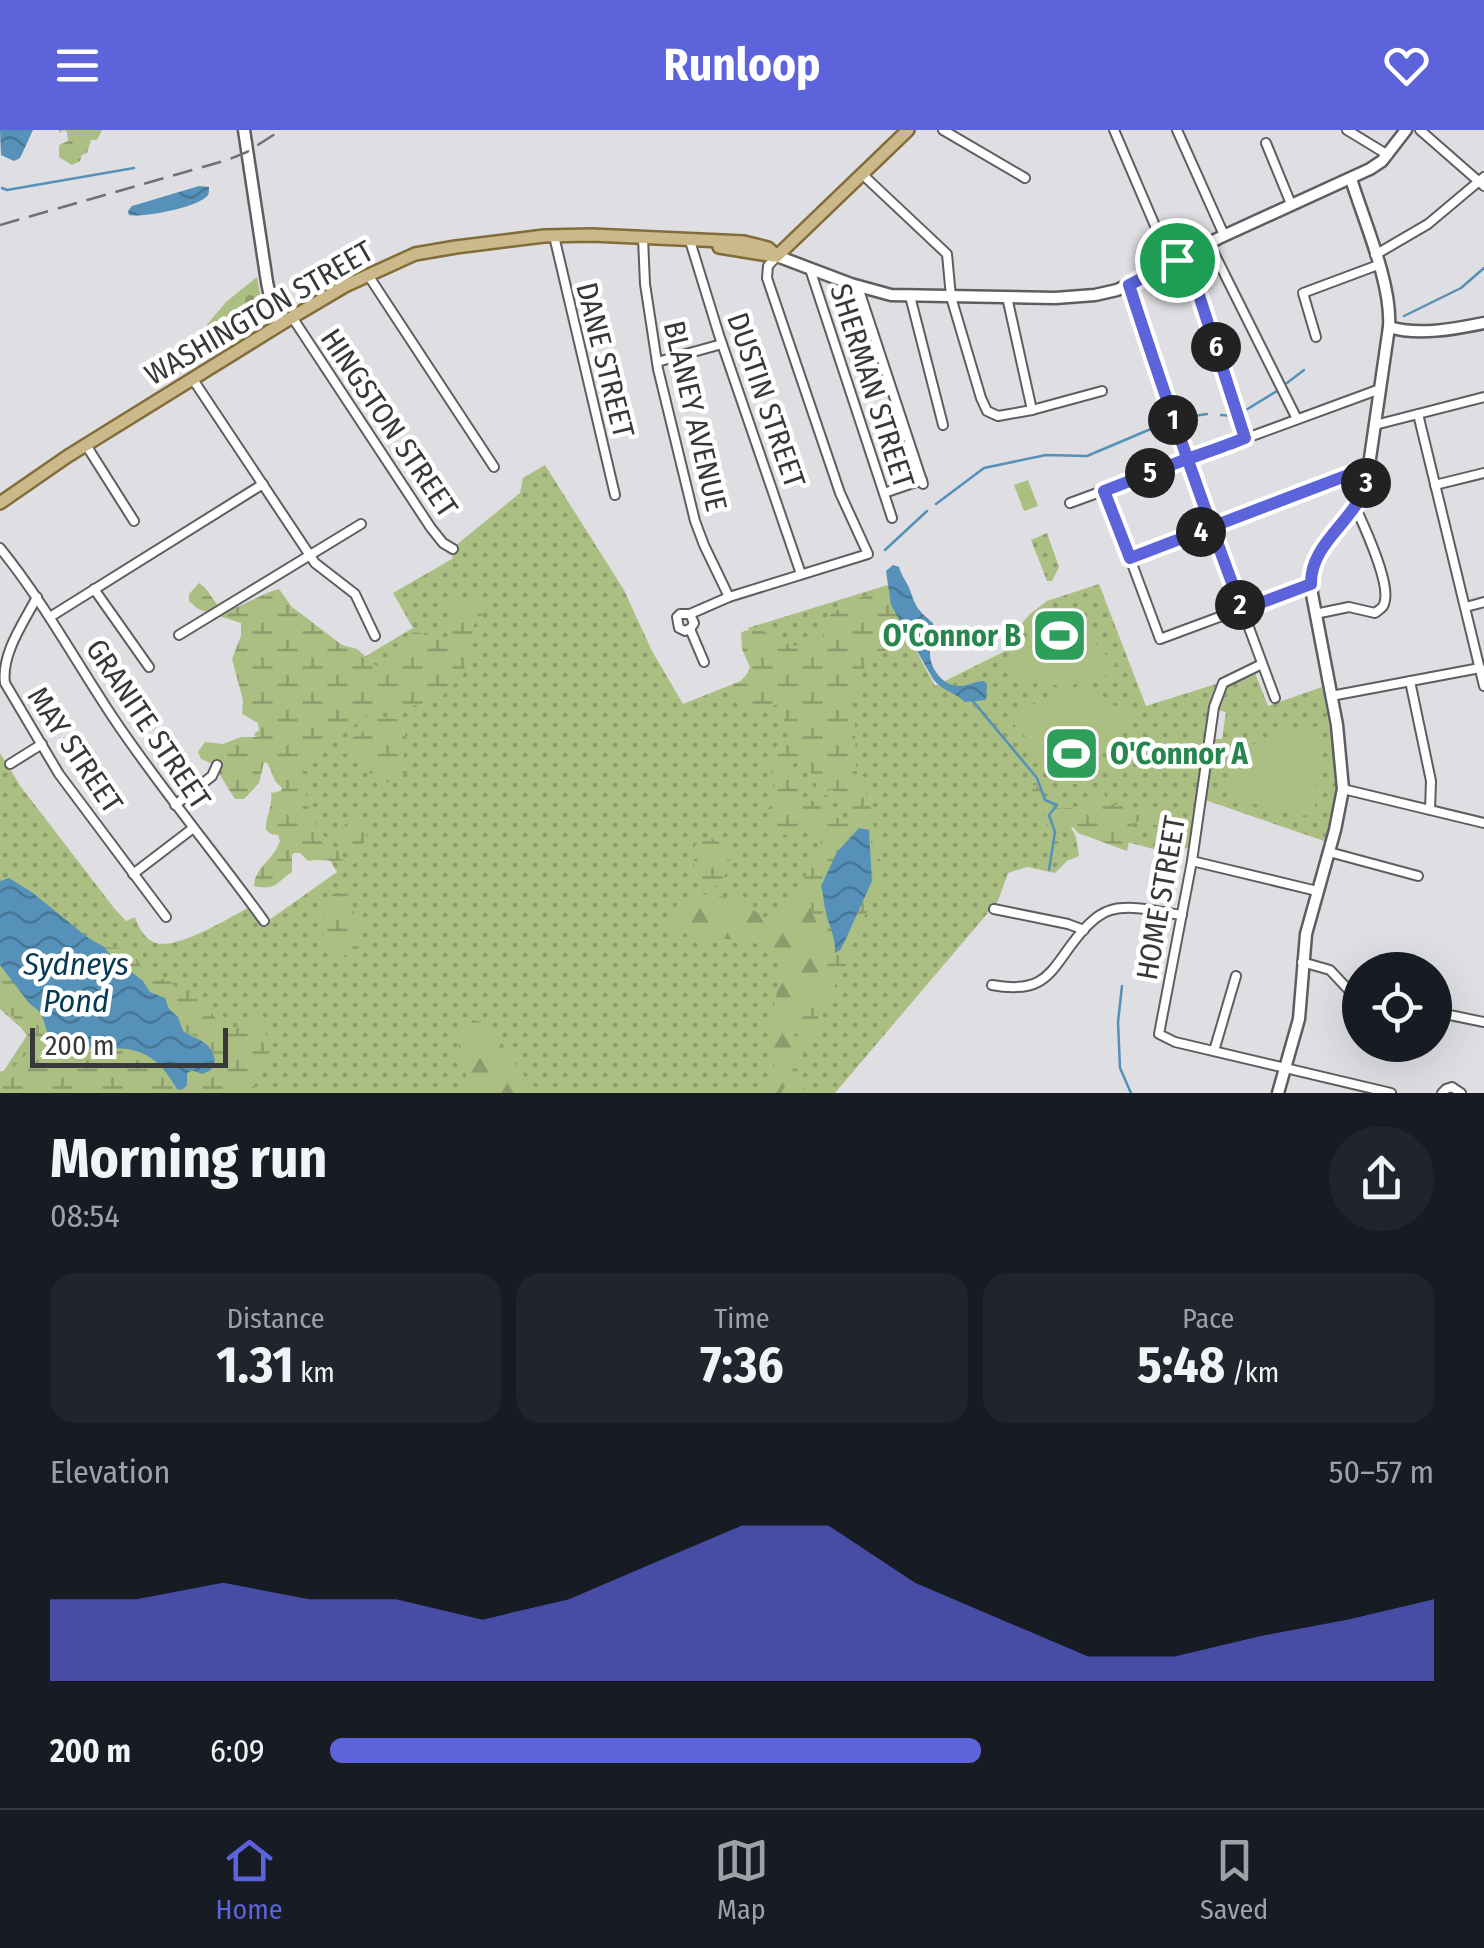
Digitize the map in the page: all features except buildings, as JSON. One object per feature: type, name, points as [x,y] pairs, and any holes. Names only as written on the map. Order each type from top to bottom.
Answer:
[{"type":"main road","points":[[777,256],[908,130]]},
{"type":"main road","points":[[744,242],[781,240],[806,228]]},
{"type":"main road","name":"WASHINGTON STREET","points":[[0,503],[86,444],[286,321],[368,275],[428,251],[554,236],[744,242],[768,248],[777,256]]},
{"type":"main road","name":"WASHINGTON STREET","points":[[690,241],[777,256]]},
{"type":"street","points":[[244,130],[270,297],[286,321]]},
{"type":"street","points":[[943,130],[1025,178]]},
{"type":"street","points":[[1114,130],[1171,263]]},
{"type":"street","points":[[1178,130],[1224,235]]},
{"type":"street","points":[[1347,130],[1388,155]]},
{"type":"street","name":"WASHINGTON STREET","points":[[777,256],[891,295],[1077,297],[1105,292],[1129,285],[1209,242],[1377,166],[1406,130]]},
{"type":"street","points":[[1316,337],[1303,293],[1377,260],[1482,181],[1420,130]]},
{"type":"street","points":[[1266,142],[1291,204]]},
{"type":"street","points":[[862,174],[944,250],[950,264],[951,297],[987,411],[998,416],[1102,392]]},
{"type":"street","points":[[1278,1093],[1298,1019],[1306,934],[1343,789],[1311,584],[1312,568],[1366,486],[1388,327],[1388,299],[1350,178]]},
{"type":"street","name":"DANE STREET","points":[[554,236],[615,495]]},
{"type":"street","name":"BLANEY AVENUE","points":[[643,238],[645,284],[657,362],[695,520],[728,597]]},
{"type":"street","name":"DUSTIN STREET","points":[[690,241],[802,574]]},
{"type":"street","points":[[1209,242],[1297,420]]},
{"type":"street","points":[[1186,255],[1245,438]]},
{"type":"street","points":[[690,614],[694,623],[690,629],[678,628],[680,614],[690,614],[728,597],[868,554],[840,493],[767,278],[768,266],[777,256]]},
{"type":"street","name":"SHERMAN STREET","points":[[810,268],[892,518]]},
{"type":"street","points":[[368,275],[494,467]]},
{"type":"street","points":[[1129,285],[1187,460],[1275,698]]},
{"type":"street","points":[[858,286],[922,482],[884,493]]},
{"type":"street","points":[[910,296],[943,425]]},
{"type":"street","points":[[1007,297],[1032,410]]},
{"type":"street","name":"HINGSTON STREET","points":[[286,321],[431,528],[452,550]]},
{"type":"street","points":[[1388,327],[1425,330],[1484,323]]},
{"type":"street","points":[[657,362],[722,344]]},
{"type":"street","points":[[192,378],[315,563],[355,594],[374,636]]},
{"type":"street","points":[[1070,503],[1380,389]]},
{"type":"street","points":[[1375,425],[1484,397]]},
{"type":"street","points":[[1418,414],[1484,686]]},
{"type":"street","points":[[86,444],[134,522]]},
{"type":"street","points":[[1130,558],[1369,467]]},
{"type":"street","points":[[1436,485],[1484,473]]},
{"type":"street","points":[[50,617],[262,484]]},
{"type":"street","points":[[1104,491],[1160,639],[1311,584]]},
{"type":"street","points":[[1316,614],[1349,607],[1376,612],[1385,601],[1374,547],[1355,506]]},
{"type":"street","points":[[179,635],[361,524]]},
{"type":"street","name":"GRANITE STREET","points":[[0,548],[50,617],[114,719],[264,921]]},
{"type":"street","points":[[94,590],[149,667]]},
{"type":"street","name":"MAY STREET","points":[[36,597],[7,658],[4,671],[8,689],[59,774],[166,916]]},
{"type":"street","points":[[1466,607],[1484,602]]},
{"type":"street","points":[[690,629],[704,662]]},
{"type":"street","name":"HOME STREET","points":[[1262,664],[1232,677],[1218,690],[1192,861],[1159,1034],[1175,1042],[1388,1092]]},
{"type":"street","points":[[1331,696],[1480,668]]},
{"type":"street","points":[[1410,681],[1430,781],[1430,810]]},
{"type":"street","points":[[10,764],[42,744]]},
{"type":"street","points":[[175,805],[212,776],[217,765]]},
{"type":"street","points":[[1343,789],[1484,823]]},
{"type":"street","points":[[134,874],[192,829]]},
{"type":"street","points":[[1329,852],[1418,876]]},
{"type":"street","points":[[1192,861],[1316,891]]},
{"type":"street","points":[[994,909],[1084,930]]},
{"type":"street","points":[[992,986],[1018,988],[1038,984],[1084,930],[1099,916],[1116,909],[1182,915]]},
{"type":"street","points":[[1302,962],[1330,970],[1342,983]]},
{"type":"street","points":[[1214,1051],[1236,976]]},
{"type":"street","points":[[1452,1015],[1484,1022]]},
{"type":"street","points":[[1442,1093],[1452,1087],[1462,1093]]},
{"type":"green space","points":[[64,130],[102,130],[97,140],[91,140],[87,153],[72,165],[59,157],[59,145],[68,141]]},
{"type":"green space","points":[[257,277],[265,322],[210,355],[199,334],[226,302]]},
{"type":"green space","points":[[545,465],[624,590],[652,651],[683,704],[766,671],[748,628],[891,584],[935,686],[1005,651],[1014,632],[1047,601],[1099,584],[1146,706],[1216,684],[1189,847],[1172,854],[1071,827],[1079,856],[1055,873],[1027,867],[1008,873],[998,901],[835,1093],[0,1093],[0,1071],[28,1034],[0,1009],[0,753],[21,787],[114,908],[126,921],[135,917],[149,940],[163,944],[187,938],[248,908],[262,925],[337,872],[254,734],[332,678],[413,628],[393,593],[452,559],[455,546],[520,493],[523,478]]},
{"type":"green space","points":[[1028,480],[1038,506],[1024,511],[1014,485]]},
{"type":"green space","points":[[1047,533],[1059,567],[1052,581],[1047,581],[1031,540]]},
{"type":"green space","points":[[199,583],[225,611],[279,589],[292,607],[342,645],[357,649],[382,671],[396,675],[397,669],[384,664],[411,634],[436,639],[450,637],[453,622],[447,605],[468,600],[487,609],[474,625],[463,675],[440,699],[373,710],[309,763],[306,794],[311,813],[343,860],[308,861],[294,853],[292,872],[272,886],[254,886],[258,873],[280,841],[278,835],[266,830],[266,825],[271,793],[282,788],[264,762],[259,783],[244,799],[235,799],[213,764],[201,759],[198,752],[205,742],[223,744],[241,737],[260,737],[258,723],[242,714],[243,700],[232,659],[241,636],[241,623],[198,609],[189,601],[189,594]]},
{"type":"green space","points":[[887,588],[891,606],[911,638],[895,649],[872,653],[851,708],[856,770],[879,839],[881,886],[862,920],[844,971],[818,1008],[818,1028],[800,1059],[800,1084],[809,1093],[787,1093],[793,1069],[795,1028],[826,977],[819,924],[803,888],[808,863],[823,852],[815,832],[784,834],[774,828],[769,816],[769,808],[778,798],[770,755],[779,744],[803,735],[800,731],[787,736],[787,726],[777,705],[746,708],[742,703],[741,692],[735,687],[750,667],[742,649],[741,633],[759,629],[790,645],[806,645],[824,637],[825,622],[836,611]],"holes":[[[796,762],[810,771],[819,797],[827,795],[830,789],[834,791],[836,800],[852,819],[848,823],[825,812],[816,802],[804,799],[792,770]],[[871,837],[872,881],[835,952],[821,886],[828,873]]]},
{"type":"green space","name":"O'Connor B","points":[[1060,607],[1115,664],[1109,675],[1085,683],[1057,685],[1030,682],[1008,672],[1051,608]]},
{"type":"green space","points":[[1255,673],[1268,706],[1322,687],[1337,767],[1327,842],[1205,800],[1214,739],[1222,739],[1226,712],[1218,710],[1224,688]]},
{"type":"green space","name":"O'Connor A","points":[[1068,685],[1132,716],[1077,784],[1068,784],[1011,721]]},
{"type":"green space","points":[[376,718],[403,723],[407,742],[403,759],[412,767],[392,781],[378,785],[363,763],[342,754],[352,738],[371,728]]},
{"type":"green space","points":[[1301,726],[1320,727],[1315,813],[1308,816],[1226,797],[1236,767],[1250,747]]},
{"type":"green space","points":[[1035,784],[1060,809],[1083,806],[1103,788],[1110,804],[1162,811],[1176,808],[1174,823],[1133,823],[1127,851],[1064,824],[1051,864],[1047,827],[1032,790]]},
{"type":"green space","points":[[354,817],[363,819],[368,828],[354,864],[339,840],[338,830]]},
{"type":"green space","points":[[707,837],[719,842],[729,863],[719,884],[711,888],[693,880],[695,845]]},
{"type":"green space","points":[[345,888],[360,944],[355,952],[341,956],[331,953],[324,941],[323,915],[333,893]]},
{"type":"green space","points":[[803,888],[823,941],[826,974],[809,1009],[798,1021],[789,1080],[781,1093],[768,1093],[773,1075],[772,1023],[779,976],[773,955],[749,942],[686,934],[672,925],[669,915],[692,896],[708,894],[741,900],[764,918],[773,916]]},
{"type":"green space","points":[[104,947],[130,952],[153,981],[167,978],[180,992],[188,990],[208,1001],[210,1011],[223,1028],[257,1022],[270,1051],[251,1093],[0,1093],[0,1072],[19,1063],[30,1045],[0,999],[0,965],[60,1039],[71,1035],[80,1037],[88,1046],[137,1051],[156,1061],[173,1082],[190,1070],[204,1040],[183,1031],[165,998],[153,992]]},
{"type":"green space","points":[[469,1020],[490,1029],[525,1076],[547,1093],[470,1093],[458,1042],[464,1022]]},
{"type":"water","points":[[0,130],[33,130],[20,158],[14,161],[1,155]]},
{"type":"water","points":[[199,186],[209,187],[209,193],[194,204],[129,215],[132,206]]},
{"type":"water","points":[[893,565],[899,567],[918,608],[933,623],[930,654],[935,671],[954,686],[984,681],[986,700],[965,702],[933,679],[891,605],[886,571]]},
{"type":"water","points":[[859,828],[869,830],[872,881],[844,943],[835,953],[821,886],[837,852]]},
{"type":"water","name":"Sydneys Pond","points":[[9,878],[104,947],[150,992],[165,998],[183,1031],[210,1049],[215,1061],[211,1070],[187,1073],[187,1085],[182,1090],[143,1053],[121,1048],[93,1050],[80,1036],[53,1041],[41,1013],[0,965],[0,881]]},
{"type":"waterway","points":[[2,188],[134,168]]},
{"type":"waterway","points":[[1404,316],[1461,288],[1484,268]]},
{"type":"waterway","points":[[1287,383],[1304,370]]},
{"type":"waterway","points":[[1241,413],[1277,391]]},
{"type":"waterway","points":[[1181,418],[1207,414]]},
{"type":"waterway","points":[[1221,415],[1234,416]]},
{"type":"waterway","points":[[936,504],[984,468],[1046,455],[1087,456],[1165,423]]},
{"type":"waterway","points":[[885,550],[927,511]]},
{"type":"waterway","points":[[972,700],[1037,778],[1045,800],[1057,805],[1049,815],[1055,832],[1049,870]]},
{"type":"waterway","points":[[1122,986],[1118,1022],[1120,1068],[1131,1093]]},
{"type":"railway","points":[[0,225],[227,160],[281,130]]},
{"type":"place","name":"O'Connor B","points":[[1060,636]]},
{"type":"place","name":"O'Connor A","points":[[1071,754]]},
{"type":"route","points":[[1177,260],[1129,285],[1187,460],[1212,528],[1242,610],[1311,584],[1318,556],[1363,494],[1369,467],[1212,528],[1130,558],[1104,491],[1179,462],[1187,460],[1245,438],[1186,255],[1177,260]]}]
